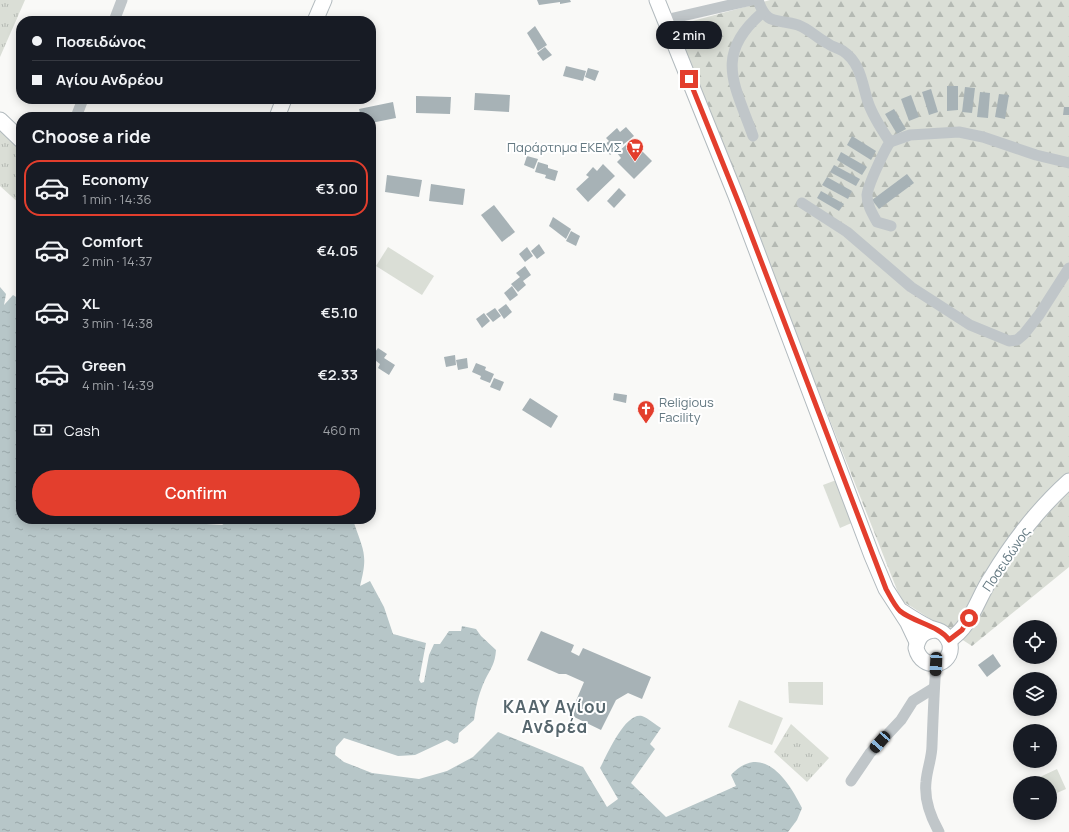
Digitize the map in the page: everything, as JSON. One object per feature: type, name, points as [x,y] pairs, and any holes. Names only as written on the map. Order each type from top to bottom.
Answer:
[{"type":"main road","points":[[317,16],[324,0]]},
{"type":"main road","points":[[657,0],[742,211],[872,556],[886,589],[917,642]]},
{"type":"main road","points":[[0,120],[16,135]]},
{"type":"main road","name":"Ποσειδώνος","points":[[949,640],[962,630],[990,578],[1013,545],[1048,502],[1069,481]]},
{"type":"main road","points":[[900,611],[945,634],[949,640],[951,648],[948,657],[936,664],[926,663],[921,660],[916,648],[917,642],[924,632],[935,630]]},
{"type":"street","points":[[116,16],[122,0]]},
{"type":"street","points":[[665,20],[752,0]]},
{"type":"street","points":[[758,0],[762,13],[779,22],[798,25],[844,52],[853,60],[862,80],[868,103],[877,122],[890,142]]},
{"type":"street","points":[[753,136],[732,77],[732,60],[733,50],[740,36],[762,13]]},
{"type":"street","points":[[891,226],[877,222],[870,208],[867,194],[883,152],[890,142],[910,135],[958,132],[983,137],[1036,155],[1069,163]]},
{"type":"street","points":[[802,203],[847,232],[911,287],[970,325],[1009,342],[1017,340],[1024,334],[1039,315],[1069,268]]},
{"type":"street","points":[[936,664],[931,764],[926,781],[926,799],[930,815],[939,832]]},
{"type":"street","points":[[851,781],[870,753],[901,720],[913,701],[934,688]]},
{"type":"green space","points":[[0,0],[25,0],[18,16],[16,16],[16,21],[0,57]]},
{"type":"green space","points":[[770,0],[1069,0],[1069,567],[972,646],[901,600],[674,26]]},
{"type":"green space","points":[[0,120],[16,135],[16,200],[0,186]]},
{"type":"green space","points":[[388,247],[434,276],[422,295],[376,266]]},
{"type":"green space","points":[[847,476],[863,518],[840,528],[823,485]]},
{"type":"green space","points":[[788,682],[823,682],[823,705],[789,703]]},
{"type":"green space","points":[[739,700],[783,718],[772,745],[728,727]]},
{"type":"green space","points":[[791,724],[829,758],[807,782],[774,752]]},
{"type":"green space","points":[[1057,769],[1066,789],[1057,793],[1057,776],[1042,776]]},
{"type":"water","points":[[0,287],[6,294],[4,305],[13,295],[16,297],[16,524],[354,524],[364,554],[364,567],[360,586],[370,581],[384,607],[393,634],[426,643],[419,680],[421,683],[424,682],[429,655],[434,644],[440,644],[449,631],[461,631],[462,626],[476,629],[481,636],[496,650],[494,662],[479,694],[474,720],[459,733],[458,742],[454,744],[447,740],[415,755],[398,756],[344,738],[336,747],[335,755],[344,762],[372,773],[419,779],[447,771],[473,757],[498,732],[583,767],[607,807],[618,799],[600,768],[623,727],[629,721],[636,717],[642,716],[661,728],[650,744],[655,749],[631,783],[666,817],[736,786],[731,775],[742,766],[753,762],[763,763],[773,768],[782,776],[802,808],[797,820],[788,832],[0,832]]},
{"type":"building","points":[[537,0],[570,0],[571,2],[539,5]]},
{"type":"building","points":[[535,26],[547,45],[538,51],[527,33]]},
{"type":"building","points":[[545,47],[552,55],[543,61],[537,53]]},
{"type":"building","points":[[566,66],[586,71],[583,81],[563,76]]},
{"type":"building","points":[[588,68],[599,71],[595,81],[585,77]]},
{"type":"building","points":[[947,86],[958,86],[958,110],[947,111]]},
{"type":"building","points":[[965,87],[975,88],[972,113],[962,112]]},
{"type":"building","points":[[931,89],[938,112],[929,115],[922,92]]},
{"type":"building","points":[[980,92],[990,93],[988,118],[977,117]]},
{"type":"building","points":[[475,93],[510,95],[509,112],[474,110]]},
{"type":"building","points":[[999,94],[1009,95],[1005,119],[995,117]]},
{"type":"building","points":[[911,95],[919,117],[909,121],[901,99]]},
{"type":"building","points":[[416,96],[451,97],[450,114],[416,113]]},
{"type":"building","points":[[393,102],[396,118],[376,122],[376,112],[360,112],[359,109]]},
{"type":"building","points":[[1064,107],[1069,107],[1069,115],[1063,115]]},
{"type":"building","points":[[894,109],[906,129],[897,134],[885,114]]},
{"type":"building","points":[[626,127],[634,136],[610,155],[603,146],[609,141],[606,138],[617,128],[620,132]]},
{"type":"building","points":[[852,136],[876,151],[871,160],[847,145]]},
{"type":"building","name":"Παράρτημα ΕΚΕΜΣ","points":[[627,144],[631,148],[635,144],[652,161],[634,179],[617,162],[621,158],[617,153]]},
{"type":"building","points":[[841,152],[867,167],[862,175],[837,160]]},
{"type":"building","points":[[527,156],[538,159],[534,169],[524,165]]},
{"type":"building","points":[[538,162],[548,165],[548,168],[558,171],[555,181],[545,178],[546,175],[535,172]]},
{"type":"building","points":[[603,164],[615,176],[588,202],[576,189],[589,177],[586,175],[593,167],[597,171]]},
{"type":"building","points":[[834,165],[860,179],[856,186],[830,172]]},
{"type":"building","points":[[907,174],[914,183],[879,209],[872,200]]},
{"type":"building","points":[[387,175],[422,180],[419,197],[385,192]]},
{"type":"building","points":[[827,177],[852,191],[848,199],[822,185]]},
{"type":"building","points":[[431,184],[465,189],[463,205],[429,201]]},
{"type":"building","points":[[619,188],[626,195],[614,208],[607,201]]},
{"type":"building","points":[[821,191],[844,204],[839,211],[817,198]]},
{"type":"building","points":[[494,205],[515,232],[502,242],[481,215]]},
{"type":"building","points":[[553,217],[571,229],[566,239],[549,226]]},
{"type":"building","points":[[571,231],[580,236],[576,246],[566,241]]},
{"type":"building","points":[[539,244],[545,253],[537,259],[531,251]]},
{"type":"building","points":[[527,247],[533,256],[525,262],[519,254]]},
{"type":"building","points":[[525,266],[531,275],[523,281],[526,285],[518,292],[511,284],[520,277],[516,273]]},
{"type":"building","points":[[512,286],[518,295],[510,301],[504,293]]},
{"type":"building","points":[[506,304],[512,312],[504,319],[498,310]]},
{"type":"building","points":[[495,308],[501,316],[493,322],[486,314]]},
{"type":"building","points":[[484,313],[490,321],[482,328],[476,319]]},
{"type":"building","points":[[378,348],[387,354],[384,358],[395,365],[389,375],[378,368],[380,364],[376,361],[376,351]]},
{"type":"building","points":[[455,355],[456,365],[446,367],[444,357]]},
{"type":"building","points":[[467,358],[468,368],[458,370],[456,360]]},
{"type":"building","points":[[476,363],[486,367],[485,370],[494,374],[490,383],[480,379],[481,376],[472,372]]},
{"type":"building","points":[[494,378],[504,382],[500,391],[490,387]]},
{"type":"building","points":[[614,393],[627,395],[626,403],[613,400]]},
{"type":"building","points":[[530,398],[558,416],[551,428],[522,410]]},
{"type":"building","points":[[541,631],[574,645],[571,652],[579,656],[583,648],[651,677],[642,699],[628,693],[616,700],[601,730],[570,715],[584,682],[566,674],[559,674],[527,660]]},
{"type":"building","points":[[993,654],[1001,666],[987,677],[978,665]]},
{"type":"place","name":"Παράρτημα ΕΚΕΜΣ","points":[[635,162]]},
{"type":"place","name":"Religious Facility","points":[[646,424]]},
{"type":"district","name":"ΚΑΑΥ Αγίου Ανδρέα","points":[[555,717]]},
{"type":"route","points":[[689,79],[742,211],[872,556],[886,589],[894,604],[900,611],[920,623],[940,631],[945,634],[949,640],[962,630],[969,618]]}]
